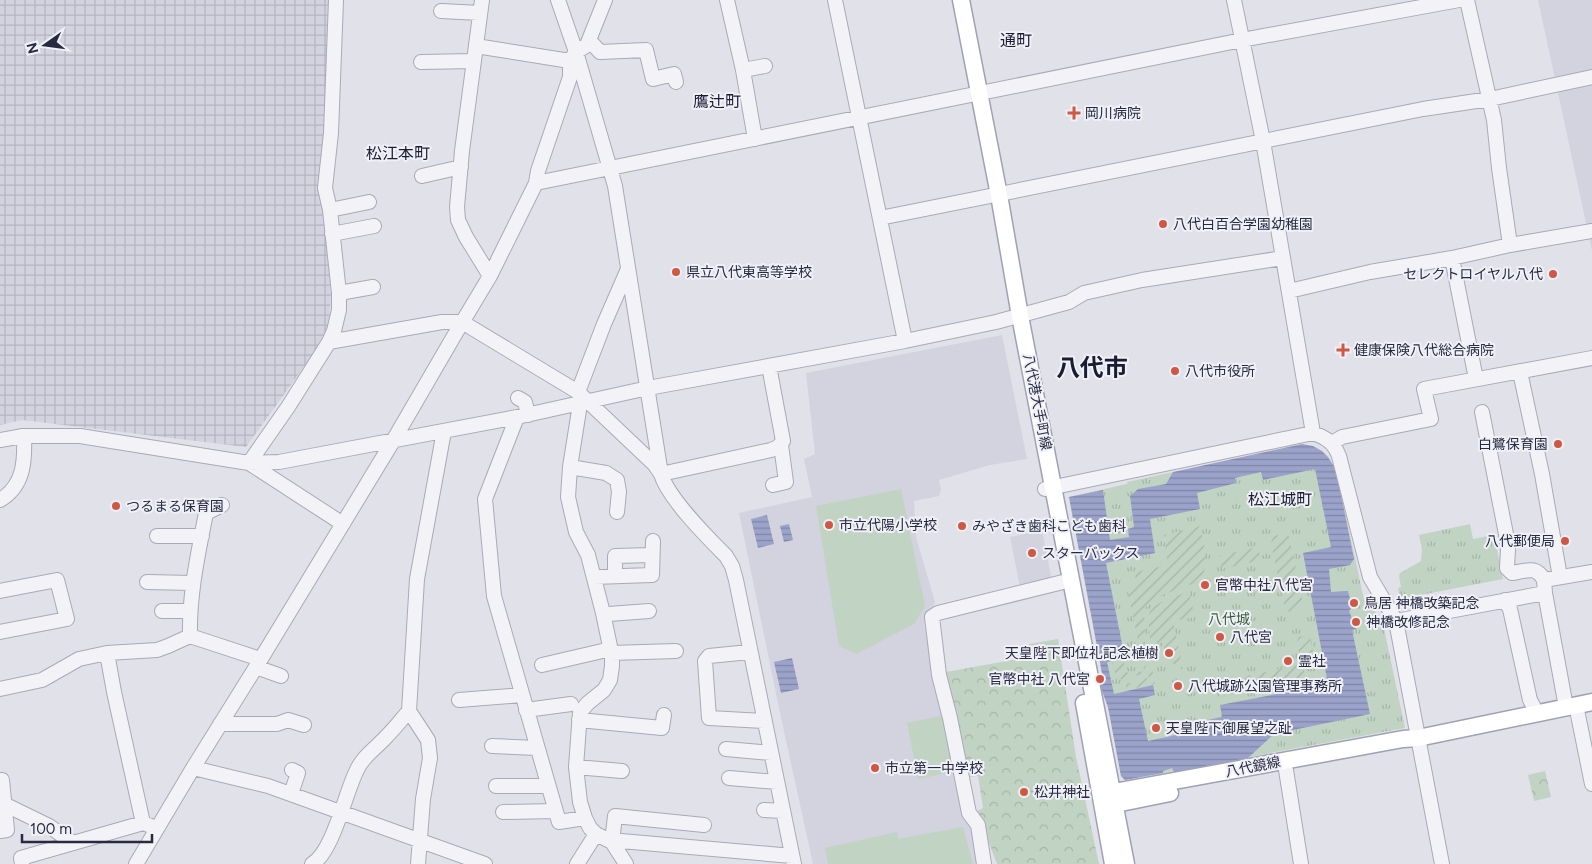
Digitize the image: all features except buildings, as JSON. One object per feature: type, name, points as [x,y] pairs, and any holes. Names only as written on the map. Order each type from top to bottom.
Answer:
[{"type":"main road","name":"八代港大手町線","points":[[953,0],[996,195],[1016,317],[1107,800]]},
{"type":"main road","name":"八代港大手町線","points":[[961,0],[975,93]]},
{"type":"main road","name":"八代港大手町線","points":[[1049,488],[1063,582],[1107,800]]},
{"type":"main road","name":"八代鏡線","points":[[1107,800],[1578,704]]},
{"type":"main road","name":"八代鏡線","points":[[1107,800],[1286,770],[1405,744],[1418,738]]},
{"type":"main road","points":[[1107,800],[1113,864]]},
{"type":"main road","points":[[1107,800],[1126,864]]},
{"type":"street","points":[[249,462],[288,407],[329,342],[339,310],[339,293],[330,210],[325,188],[331,133],[336,0]]},
{"type":"street","points":[[558,0],[573,57],[610,167],[663,482],[675,500],[726,556],[732,566],[793,860],[621,841],[612,842]]},
{"type":"street","points":[[136,864],[343,524],[490,276],[536,183],[538,171],[570,77],[573,57],[590,40],[605,0]]},
{"type":"street","points":[[727,0],[743,70],[755,139]]},
{"type":"street","points":[[835,0],[905,341]]},
{"type":"street","points":[[1234,0],[1263,141],[1313,433]]},
{"type":"street","points":[[536,183],[1242,40],[1459,0]]},
{"type":"street","points":[[1467,0],[1477,50],[1490,99],[1510,245]]},
{"type":"street","points":[[440,11],[481,7],[457,207],[458,220],[466,237],[490,276]]},
{"type":"street","points":[[590,40],[600,52],[646,50],[652,79],[674,74]]},
{"type":"street","points":[[476,46],[573,57]]},
{"type":"street","points":[[421,62],[474,61]]},
{"type":"street","points":[[743,70],[765,66]]},
{"type":"street","points":[[880,218],[1423,109],[1490,99],[1592,77]]},
{"type":"street","points":[[422,176],[461,167]]},
{"type":"street","points":[[330,210],[369,202]]},
{"type":"street","points":[[332,234],[374,226]]},
{"type":"street","points":[[1289,291],[1370,272],[1592,231]]},
{"type":"street","points":[[0,440],[24,436],[80,436],[249,462],[279,462],[522,416],[582,399],[905,341],[1016,317],[1069,302],[1084,293],[1142,280],[1283,258]]},
{"type":"street","points":[[1452,258],[1476,379]]},
{"type":"street","points":[[626,864],[612,842],[596,834],[590,828],[584,818],[579,794],[576,767],[580,712],[604,690],[610,680],[612,666],[611,651],[594,577],[588,555],[576,532],[568,497],[570,467],[582,399],[604,324],[628,268]]},
{"type":"street","points":[[339,293],[372,287]]},
{"type":"street","points":[[329,342],[442,322],[462,322],[582,399],[655,465],[661,474]]},
{"type":"street","points":[[1332,442],[1342,437],[1431,419],[1424,389],[1592,358]]},
{"type":"street","points":[[769,366],[783,441],[781,445],[786,482],[773,485]]},
{"type":"street","points":[[1520,372],[1542,474],[1560,577]]},
{"type":"street","points":[[518,398],[525,402],[522,416],[485,499],[494,596],[536,748],[559,822],[584,818]]},
{"type":"street","points":[[1482,412],[1506,534],[1508,568],[1512,573],[1535,570],[1541,573],[1578,704],[1592,784]]},
{"type":"street","points":[[418,864],[423,799],[430,758],[428,740],[409,711],[417,579],[444,431]]},
{"type":"street","points":[[1049,488],[1313,433],[1323,436],[1332,442],[1339,456],[1370,577],[1396,621],[1442,864]]},
{"type":"street","points":[[0,500],[10,495],[22,471],[24,436]]},
{"type":"street","points":[[661,474],[771,450],[781,445]]},
{"type":"street","points":[[249,462],[343,524]]},
{"type":"street","points":[[570,467],[606,473],[617,480],[619,492],[617,512]]},
{"type":"street","points":[[190,636],[189,611],[192,583],[206,513],[222,505]]},
{"type":"street","points":[[157,536],[202,536]]},
{"type":"street","points":[[594,577],[652,575],[653,548],[615,556],[615,576]]},
{"type":"street","points":[[1396,621],[1505,600],[1544,586],[1560,577],[1592,572]]},
{"type":"street","points":[[0,591],[57,580],[67,619],[0,632]]},
{"type":"street","points":[[147,582],[192,583]]},
{"type":"street","points":[[984,864],[978,825],[969,813],[950,718],[939,676],[932,617],[938,613],[1063,582]]},
{"type":"street","points":[[1505,600],[1510,609],[1530,700],[1537,713]]},
{"type":"street","points":[[162,611],[189,611]]},
{"type":"street","points":[[603,613],[648,611]]},
{"type":"street","points":[[0,688],[42,680],[79,659],[107,653],[157,650],[190,636],[258,663],[282,676]]},
{"type":"street","points":[[542,665],[611,651],[676,651]]},
{"type":"street","points":[[750,652],[709,656],[705,661],[709,718],[764,721]]},
{"type":"street","points":[[107,653],[143,823]]},
{"type":"street","points":[[459,700],[522,695]]},
{"type":"street","points":[[526,710],[571,704]]},
{"type":"street","points":[[312,864],[326,848],[356,770],[367,755],[385,739],[409,711]]},
{"type":"street","points":[[580,720],[662,728],[664,715]]},
{"type":"street","points":[[220,724],[277,724],[288,720],[304,725]]},
{"type":"street","points":[[492,746],[536,748]]},
{"type":"street","points":[[726,749],[771,753]]},
{"type":"street","points":[[576,767],[622,771]]},
{"type":"street","points":[[193,768],[268,786],[485,864]]},
{"type":"street","points":[[291,794],[298,773],[292,770]]},
{"type":"street","points":[[1286,770],[1301,864]]},
{"type":"street","points":[[729,778],[777,782]]},
{"type":"street","points":[[0,780],[2,780],[7,830],[0,831]]},
{"type":"street","points":[[496,786],[547,786]]},
{"type":"street","points":[[4,806],[10,806],[49,826],[73,843]]},
{"type":"street","points":[[764,810],[783,811]]},
{"type":"street","points":[[503,812],[555,811]]},
{"type":"street","points":[[612,842],[614,816],[704,825]]},
{"type":"street","points":[[22,864],[21,858],[143,823],[157,829]]},
{"type":"street","points":[[577,864],[596,834]]},
{"type":"shaded area","points":[[0,0],[331,0],[326,214],[331,294],[329,327],[319,346],[246,447],[22,420],[0,425]]},
{"type":"shaded area","points":[[1538,0],[1592,0],[1592,251]]},
{"type":"shaded area","name":"市立代陽小学校","points":[[1002,335],[1027,459],[990,465],[939,480],[941,490],[939,496],[914,501],[916,537],[935,602],[924,624],[976,825],[981,864],[813,864],[739,513],[812,497],[804,459],[815,454],[806,373]]},
{"type":"shaded area","points":[[1042,530],[1052,581],[1020,587],[1010,537]]},
{"type":"green space","name":"八代城","points":[[1302,444],[1326,456],[1336,470],[1364,600],[1382,619],[1405,728],[1125,780],[1121,776],[1069,497],[1127,484],[1127,482],[1173,472],[1172,474]]},
{"type":"green space","points":[[901,489],[925,606],[914,624],[856,654],[839,646],[816,506]]},
{"type":"green space","points":[[1470,524],[1473,539],[1494,535],[1503,579],[1400,599],[1398,588],[1401,587],[1400,573],[1421,561],[1422,549],[1419,535]]},
{"type":"green space","points":[[1200,526],[1205,559],[1202,578],[1154,599],[1144,611],[1146,666],[1144,670],[1127,587],[1136,582],[1136,572],[1163,566],[1167,561],[1164,535]]},
{"type":"green space","points":[[1285,534],[1289,536],[1304,608],[1291,613],[1285,609],[1271,543],[1273,536]]},
{"type":"green space","points":[[1258,547],[1261,560],[1222,569],[1219,556]]},
{"type":"green space","points":[[1189,592],[1195,617],[1173,621],[1183,669],[1180,669],[1169,660],[1162,643],[1150,640],[1149,618],[1152,608],[1156,605],[1167,599]]},
{"type":"green space","points":[[1310,636],[1315,662],[1314,664],[1303,666],[1304,679],[1220,696],[1218,682],[1299,665],[1301,662],[1297,641],[1299,637]]},
{"type":"green space","points":[[1058,639],[1076,757],[1099,864],[997,864],[977,811],[983,808],[978,776],[970,777],[946,672],[1029,657],[1029,644]]},
{"type":"green space","points":[[1123,660],[1128,674],[1144,671],[1143,674],[1117,680],[1112,663]]},
{"type":"green space","points":[[1151,664],[1155,683],[1126,690],[1126,684],[1148,678]]},
{"type":"green space","points":[[945,715],[956,771],[918,779],[907,723]]},
{"type":"green space","points":[[1545,771],[1551,797],[1534,801],[1528,775]]},
{"type":"green space","points":[[963,827],[973,864],[828,864],[825,848],[897,832],[898,839]]},
{"type":"water","points":[[1302,444],[1313,446],[1328,457],[1336,470],[1354,559],[1350,565],[1329,569],[1331,592],[1348,591],[1352,607],[1349,611],[1356,629],[1352,630],[1370,714],[1274,734],[1248,758],[1174,772],[1172,768],[1163,771],[1163,773],[1125,780],[1121,776],[1108,707],[1099,683],[1103,678],[1069,497],[1103,490],[1110,540],[1129,537],[1128,529],[1134,527],[1130,496],[1138,489],[1166,484],[1173,472]],"holes":[[[1315,469],[1331,547],[1303,553],[1328,684],[1220,705],[1222,717],[1188,724],[1190,732],[1148,741],[1139,699],[1155,695],[1153,685],[1114,694],[1107,662],[1125,659],[1106,563],[1155,553],[1150,519],[1200,509],[1197,493],[1236,483],[1235,478],[1261,472],[1263,480]]]},
{"type":"water","points":[[767,515],[774,544],[758,548],[751,519]]},
{"type":"water","points":[[789,524],[793,540],[784,542],[780,526]]},
{"type":"water","points":[[792,658],[799,689],[781,693],[774,662]]},
{"type":"place","name":"岡川病院","points":[[1074,113]]},
{"type":"place","name":"八代白百合学園幼稚園","points":[[1163,224]]},
{"type":"place","name":"県立八代東高等学校","points":[[676,272]]},
{"type":"place","name":"セレクトロイヤル八代","points":[[1553,274]]},
{"type":"place","name":"健康保険八代総合病院","points":[[1343,350]]},
{"type":"place","name":"八代市役所","points":[[1175,371]]},
{"type":"place","name":"白鷺保育園","points":[[1558,444]]},
{"type":"place","name":"つるまる保育園","points":[[116,506]]},
{"type":"place","name":"市立代陽小学校","points":[[829,525]]},
{"type":"place","name":"みやざき歯科こども歯科","points":[[962,526]]},
{"type":"place","name":"八代郵便局","points":[[1565,541]]},
{"type":"place","name":"スターバックス","points":[[1032,553]]},
{"type":"place","name":"官幣中社八代宮","points":[[1205,585]]},
{"type":"place","name":"鳥居 神橋改築記念","points":[[1354,603]]},
{"type":"place","name":"神橋改修記念","points":[[1356,622]]},
{"type":"place","name":"八代宮","points":[[1220,637]]},
{"type":"place","name":"天皇陛下即位礼記念植樹","points":[[1169,653]]},
{"type":"place","name":"霊社","points":[[1288,661]]},
{"type":"place","name":"官幣中社 八代宮","points":[[1100,679]]},
{"type":"place","name":"八代城跡公園管理事務所","points":[[1178,686]]},
{"type":"place","name":"天皇陛下御展望之趾","points":[[1156,728]]},
{"type":"place","name":"市立第一中学校","points":[[875,768]]},
{"type":"place","name":"松井神社","points":[[1024,792]]},
{"type":"district","name":"通町","points":[[1016,40]]},
{"type":"district","name":"鷹辻町","points":[[717,101]]},
{"type":"district","name":"松江本町","points":[[398,153]]},
{"type":"district","name":"八代市","points":[[1092,367]]},
{"type":"district","name":"松江城町","points":[[1280,499]]}]
